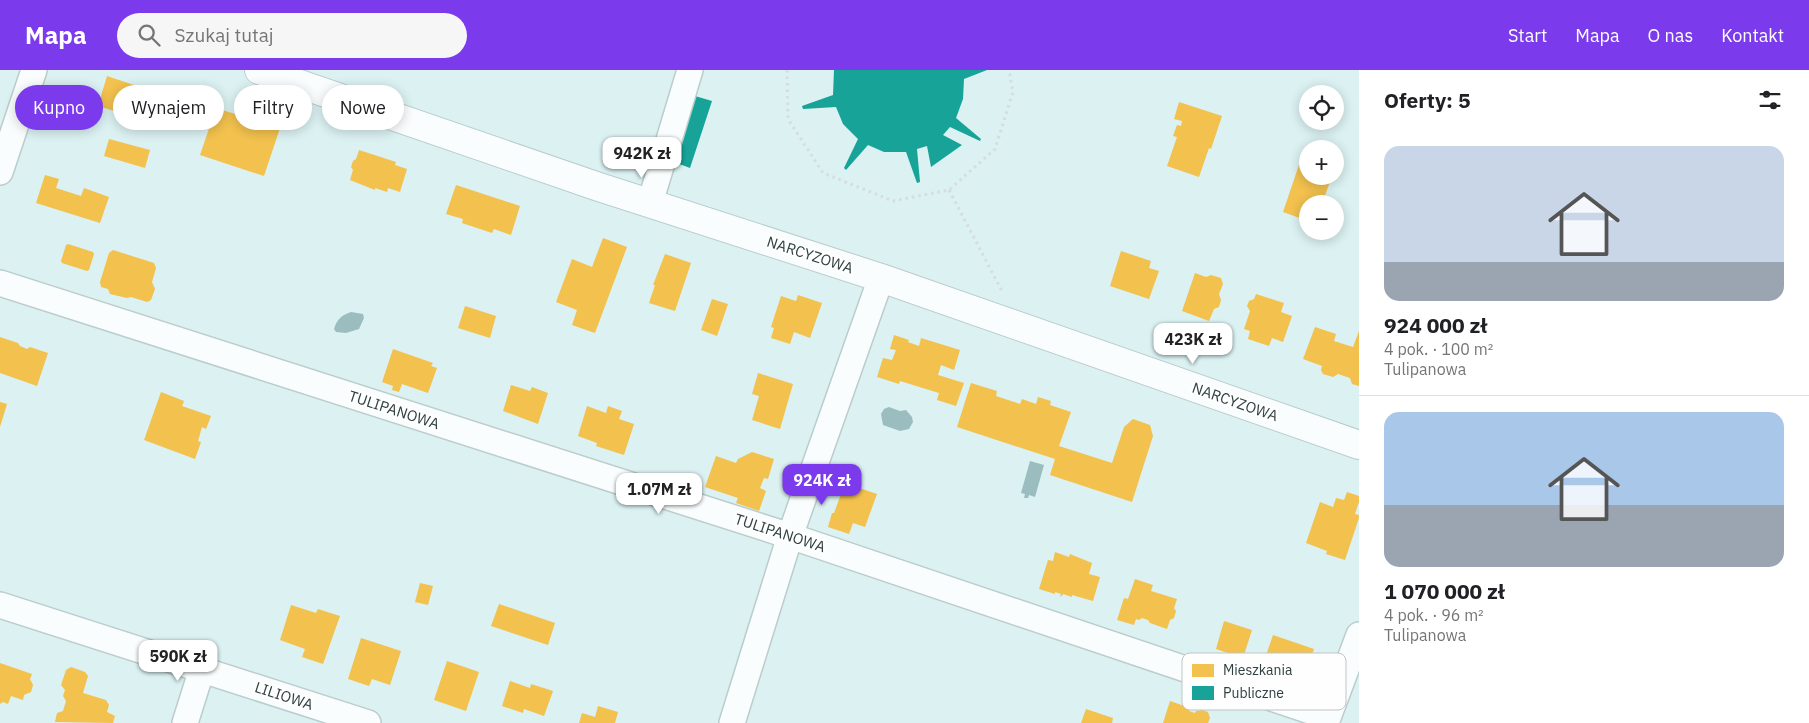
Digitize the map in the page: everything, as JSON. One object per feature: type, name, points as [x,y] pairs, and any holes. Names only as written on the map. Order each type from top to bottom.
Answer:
[{"type":"street","points":[[0,172],[34,70]]},
{"type":"street","name":"NARCYZOWA","points":[[259,70],[650,203],[881,278],[1359,445]]},
{"type":"street","points":[[650,203],[690,70]]},
{"type":"street","points":[[732,723],[790,536],[881,278]]},
{"type":"street","name":"TULIPANOWA","points":[[0,283],[790,536],[1182,670]]},
{"type":"street","name":"LILIOWA","points":[[0,605],[368,723]]},
{"type":"street","points":[[1346,670],[1359,635]]},
{"type":"street","points":[[184,723],[202,669]]},
{"type":"street","name":"TULIPANOWA","points":[[1298,710],[1327,720]]},
{"type":"path","points":[[787,70],[788,119],[822,173],[893,202],[949,190],[995,149],[1013,92],[1009,70]]},
{"type":"path","points":[[949,190],[1016,318],[1013,325]]},
{"type":"water","points":[[351,312],[363,314],[364,318],[359,329],[346,333],[336,332],[334,329],[338,320]]},
{"type":"water","points":[[889,407],[900,411],[906,410],[912,417],[913,422],[909,429],[900,431],[883,425],[881,414],[884,409]]},
{"type":"water","points":[[1030,461],[1044,465],[1035,497],[1029,495],[1028,498],[1024,498],[1025,494],[1021,493]]},
{"type":"building: Mieszkania","points":[[107,76],[134,85],[113,85],[113,111],[103,108],[103,89]]},
{"type":"building: Mieszkania","points":[[1179,102],[1222,116],[1199,177],[1167,166],[1177,137],[1173,136],[1177,125],[1181,126],[1182,121],[1174,119]]},
{"type":"building: Mieszkania","points":[[224,110],[234,114],[234,130],[279,130],[264,176],[200,155],[209,130],[224,130]]},
{"type":"building: Mieszkania","points":[[109,139],[150,150],[145,168],[104,156]]},
{"type":"building: Mieszkania","points":[[359,150],[396,162],[395,165],[407,169],[400,192],[388,188],[387,192],[375,188],[375,190],[350,180],[353,170],[351,167]]},
{"type":"building: Mieszkania","points":[[1299,165],[1299,185],[1329,185],[1325,195],[1299,195],[1299,218],[1283,212]]},
{"type":"building: Mieszkania","points":[[45,175],[59,179],[56,188],[81,196],[84,188],[109,197],[100,223],[36,203]]},
{"type":"building: Mieszkania","points":[[456,185],[520,206],[511,235],[494,229],[492,233],[462,223],[463,219],[446,214]]},
{"type":"building: Mieszkania","points":[[603,238],[627,247],[595,333],[572,325],[577,310],[556,302],[572,259],[592,267]]},
{"type":"building: Mieszkania","points":[[66,245],[93,252],[89,270],[62,263]]},
{"type":"building: Mieszkania","points":[[113,250],[154,263],[156,268],[152,282],[155,289],[151,300],[147,302],[131,297],[127,298],[110,294],[108,289],[101,287],[100,282],[109,253]]},
{"type":"building: Mieszkania","points":[[1121,251],[1151,261],[1149,268],[1159,271],[1149,299],[1110,286]]},
{"type":"building: Mieszkania","points":[[665,254],[691,263],[675,311],[649,303],[655,285],[653,285]]},
{"type":"building: Mieszkania","points":[[1195,273],[1206,277],[1211,275],[1221,278],[1223,284],[1219,294],[1221,300],[1219,307],[1214,309],[1209,321],[1182,311]]},
{"type":"building: Mieszkania","points":[[1256,294],[1284,303],[1281,312],[1292,316],[1283,342],[1272,338],[1269,346],[1248,339],[1250,331],[1244,329],[1250,311],[1247,306]]},
{"type":"building: Mieszkania","points":[[798,295],[822,303],[810,338],[794,332],[790,344],[771,338],[774,328],[771,327],[781,296],[796,301]]},
{"type":"building: Mieszkania","points":[[712,299],[728,304],[717,336],[701,330]]},
{"type":"building: Mieszkania","points":[[465,306],[496,316],[490,338],[458,328]]},
{"type":"building: Mieszkania","points":[[1315,327],[1336,334],[1334,341],[1353,347],[1359,331],[1359,386],[1352,384],[1350,378],[1338,374],[1333,377],[1323,374],[1322,366],[1303,359]]},
{"type":"building: Mieszkania","points":[[894,335],[919,346],[921,338],[960,350],[954,370],[941,365],[938,375],[964,383],[956,406],[937,400],[939,393],[900,381],[899,384],[877,377],[883,358],[892,360],[896,350],[890,349]]},
{"type":"building: Mieszkania","points":[[0,337],[18,343],[27,349],[30,347],[48,353],[37,386],[0,373]]},
{"type":"building: Mieszkania","points":[[393,349],[433,363],[431,366],[437,368],[428,393],[402,384],[399,392],[392,390],[393,386],[382,382]]},
{"type":"building: Mieszkania","points":[[758,373],[793,384],[780,429],[752,420],[759,396],[752,394]]},
{"type":"building: Mieszkania","points":[[971,383],[997,391],[996,396],[1020,404],[1022,399],[1036,404],[1038,397],[1051,401],[1050,405],[1071,412],[1059,446],[1112,463],[1124,427],[1133,419],[1150,425],[1153,436],[1132,502],[1050,475],[1055,459],[957,427]]},
{"type":"building: Mieszkania","points":[[511,385],[530,391],[532,387],[548,393],[538,424],[503,411]]},
{"type":"building: Mieszkania","points":[[161,392],[184,401],[182,406],[211,416],[206,429],[202,427],[198,441],[201,442],[195,459],[144,440]]},
{"type":"building: Mieszkania","points":[[0,402],[7,404],[0,427]]},
{"type":"building: Mieszkania","points":[[587,406],[606,413],[608,406],[622,411],[619,419],[634,424],[624,455],[596,446],[597,443],[578,436]]},
{"type":"building: Mieszkania","points":[[752,452],[774,459],[768,479],[764,478],[760,488],[766,491],[759,511],[736,503],[738,498],[705,487],[716,456],[736,463],[738,459]]},
{"type":"building: Mieszkania","points":[[845,483],[877,494],[865,527],[853,523],[849,534],[828,527]]},
{"type":"building: Mieszkania","points":[[1347,492],[1359,496],[1355,514],[1359,515],[1359,518],[1345,560],[1326,554],[1327,551],[1306,543],[1320,502],[1333,507],[1336,498],[1344,500]]},
{"type":"building: Mieszkania","points":[[1055,552],[1069,557],[1070,554],[1092,563],[1089,574],[1100,577],[1093,601],[1072,595],[1072,597],[1063,594],[1060,596],[1061,594],[1039,589],[1048,560],[1053,561]]},
{"type":"building: Mieszkania","points":[[1135,579],[1153,585],[1151,591],[1177,599],[1174,608],[1176,611],[1174,618],[1170,620],[1167,629],[1142,618],[1136,619],[1134,625],[1117,620],[1124,598],[1128,599]]},
{"type":"building: Mieszkania","points":[[420,583],[433,586],[428,605],[415,602]]},
{"type":"building: Mieszkania","points":[[499,604],[555,623],[548,645],[491,626]]},
{"type":"building: Mieszkania","points":[[291,605],[316,613],[318,609],[340,616],[323,664],[302,657],[305,649],[280,640]]},
{"type":"building: Mieszkania","points":[[1224,621],[1252,630],[1245,653],[1228,653],[1216,649]]},
{"type":"building: Mieszkania","points":[[1273,635],[1314,649],[1313,653],[1267,653]]},
{"type":"building: Mieszkania","points":[[361,638],[401,651],[390,685],[372,679],[369,686],[348,679]]},
{"type":"building: Mieszkania","points":[[447,661],[479,672],[466,711],[434,700]]},
{"type":"building: Mieszkania","points":[[0,663],[32,674],[30,679],[33,685],[31,692],[24,695],[23,700],[11,696],[8,704],[3,702],[0,704]]},
{"type":"building: Mieszkania","points":[[71,667],[85,672],[88,676],[83,693],[106,700],[109,705],[107,712],[115,716],[113,723],[55,722],[57,713],[63,711],[66,701],[63,696],[65,690],[61,685],[66,670]]},
{"type":"building: Mieszkania","points":[[510,681],[530,688],[531,684],[553,691],[544,716],[524,709],[523,713],[502,706]]},
{"type":"building: Mieszkania","points":[[1170,701],[1182,705],[1182,710],[1189,710],[1195,713],[1202,710],[1208,712],[1210,718],[1208,723],[1163,723]]},
{"type":"building: Mieszkania","points":[[598,706],[618,712],[615,723],[579,723],[582,713],[595,717]]},
{"type":"building: Mieszkania","points":[[1086,709],[1113,718],[1112,723],[1081,723]]},
{"type":"building: Publiczne","points":[[834,70],[987,70],[964,79],[963,99],[956,118],[981,139],[980,141],[950,127],[943,135],[962,145],[931,167],[927,146],[917,149],[920,182],[917,183],[906,152],[884,152],[868,145],[846,170],[844,168],[858,139],[843,124],[836,107],[803,109],[802,106],[833,95]]},
{"type":"building: Publiczne","points":[[695,96],[712,101],[690,168],[674,162]]}]
